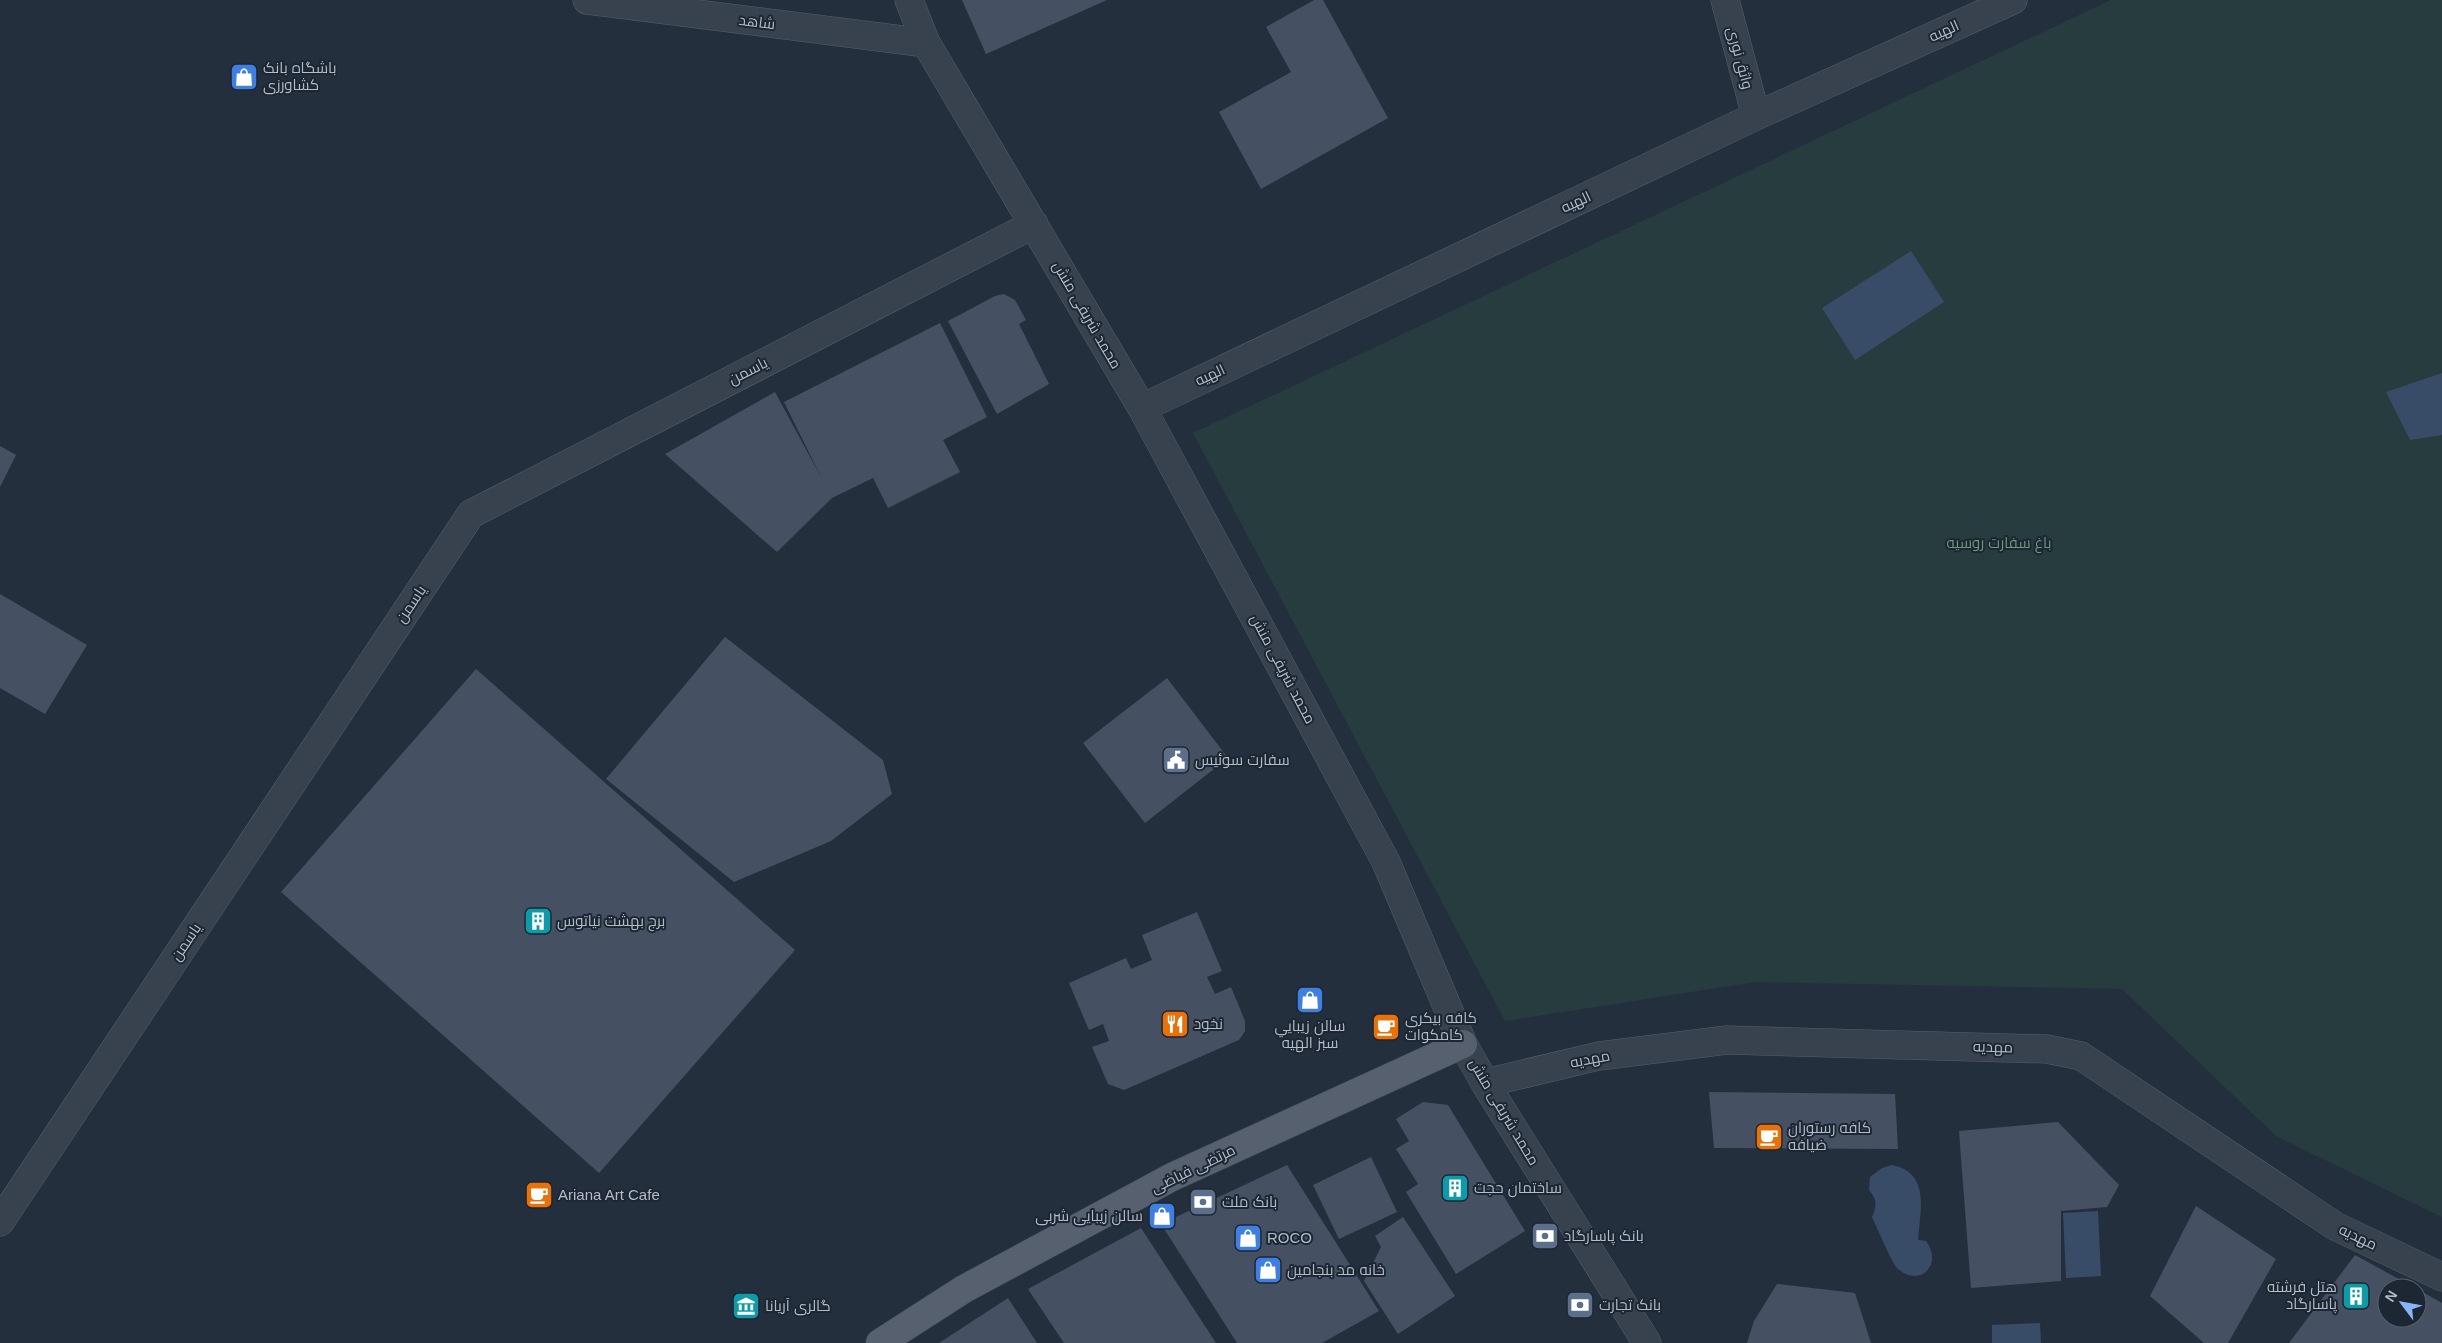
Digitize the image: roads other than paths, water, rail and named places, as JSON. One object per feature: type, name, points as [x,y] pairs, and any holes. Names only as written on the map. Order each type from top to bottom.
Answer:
[{"type":"main road","name":"مرتضی فیاضی","points":[[880,1343],[964,1289],[1172,1177],[1463,1044]]},
{"type":"street","name":"شاهد","points":[[588,0],[926,44]]},
{"type":"street","name":"محمد شریفی منش","points":[[909,0],[926,44],[1142,408],[1386,862],[1463,1044],[1485,1083],[1647,1343]]},
{"type":"street","name":"واثق نوری","points":[[1725,0],[1756,116]]},
{"type":"street","name":"الهیه","points":[[1142,408],[1756,116],[2013,0]]},
{"type":"street","name":"یاسمن","points":[[0,1222],[470,514],[1034,224]]},
{"type":"street","name":"مهدیه","points":[[1485,1083],[1599,1056],[1726,1040],[2047,1049],[2081,1056],[2335,1226],[2442,1277]]},
{"type":"water","points":[[1911,251],[1944,302],[1855,360],[1822,308]]},
{"type":"water","points":[[2442,373],[2442,435],[2410,440],[2386,392]]},
{"type":"water","points":[[1892,1165],[1904,1169],[1913,1176],[1918,1185],[1921,1206],[1918,1240],[1926,1241],[1931,1250],[1932,1258],[1931,1265],[1921,1275],[1907,1274],[1895,1266],[1872,1217],[1875,1203],[1874,1196],[1869,1190],[1870,1177],[1882,1168]]},
{"type":"water","points":[[2098,1211],[2101,1276],[2066,1278],[2063,1213]]},
{"type":"water","points":[[2040,1323],[2041,1343],[1992,1343],[1992,1325]]},
{"type":"place","name":"باشگاه بانک کشاورزی","points":[[244,77]]},
{"type":"place","name":"سفارت سوئیس","points":[[1176,760]]},
{"type":"place","name":"برج بهشت نیاتوس","points":[[538,921]]},
{"type":"place","name":"سالن زيبايي سبز الهیه","points":[[1310,1000]]},
{"type":"place","name":"نخود","points":[[1175,1024]]},
{"type":"place","name":"کافه بیکری کامکوات","points":[[1386,1027]]},
{"type":"place","name":"کافه رستوران ضیافه","points":[[1769,1137]]},
{"type":"place","name":"ساختمان حجت","points":[[1455,1188]]},
{"type":"place","name":"Ariana Art Cafe","points":[[539,1195]]},
{"type":"place","name":"بانک ملت","points":[[1203,1202]]},
{"type":"place","name":"سالن زیبایی شربی","points":[[1162,1216]]},
{"type":"place","name":"بانک پاسارگاد","points":[[1545,1236]]},
{"type":"place","name":"ROCO","points":[[1248,1238]]},
{"type":"place","name":"خانه مد بنجامین","points":[[1268,1270]]},
{"type":"place","name":"هتل فرشته پاسارگاد","points":[[2356,1296]]},
{"type":"place","name":"بانک تجارت","points":[[1580,1305]]},
{"type":"place","name":"گالری آریانا","points":[[746,1306]]},
{"type":"park label","name":"باغ سفارت روسیه","points":[[1999,543]]}]
